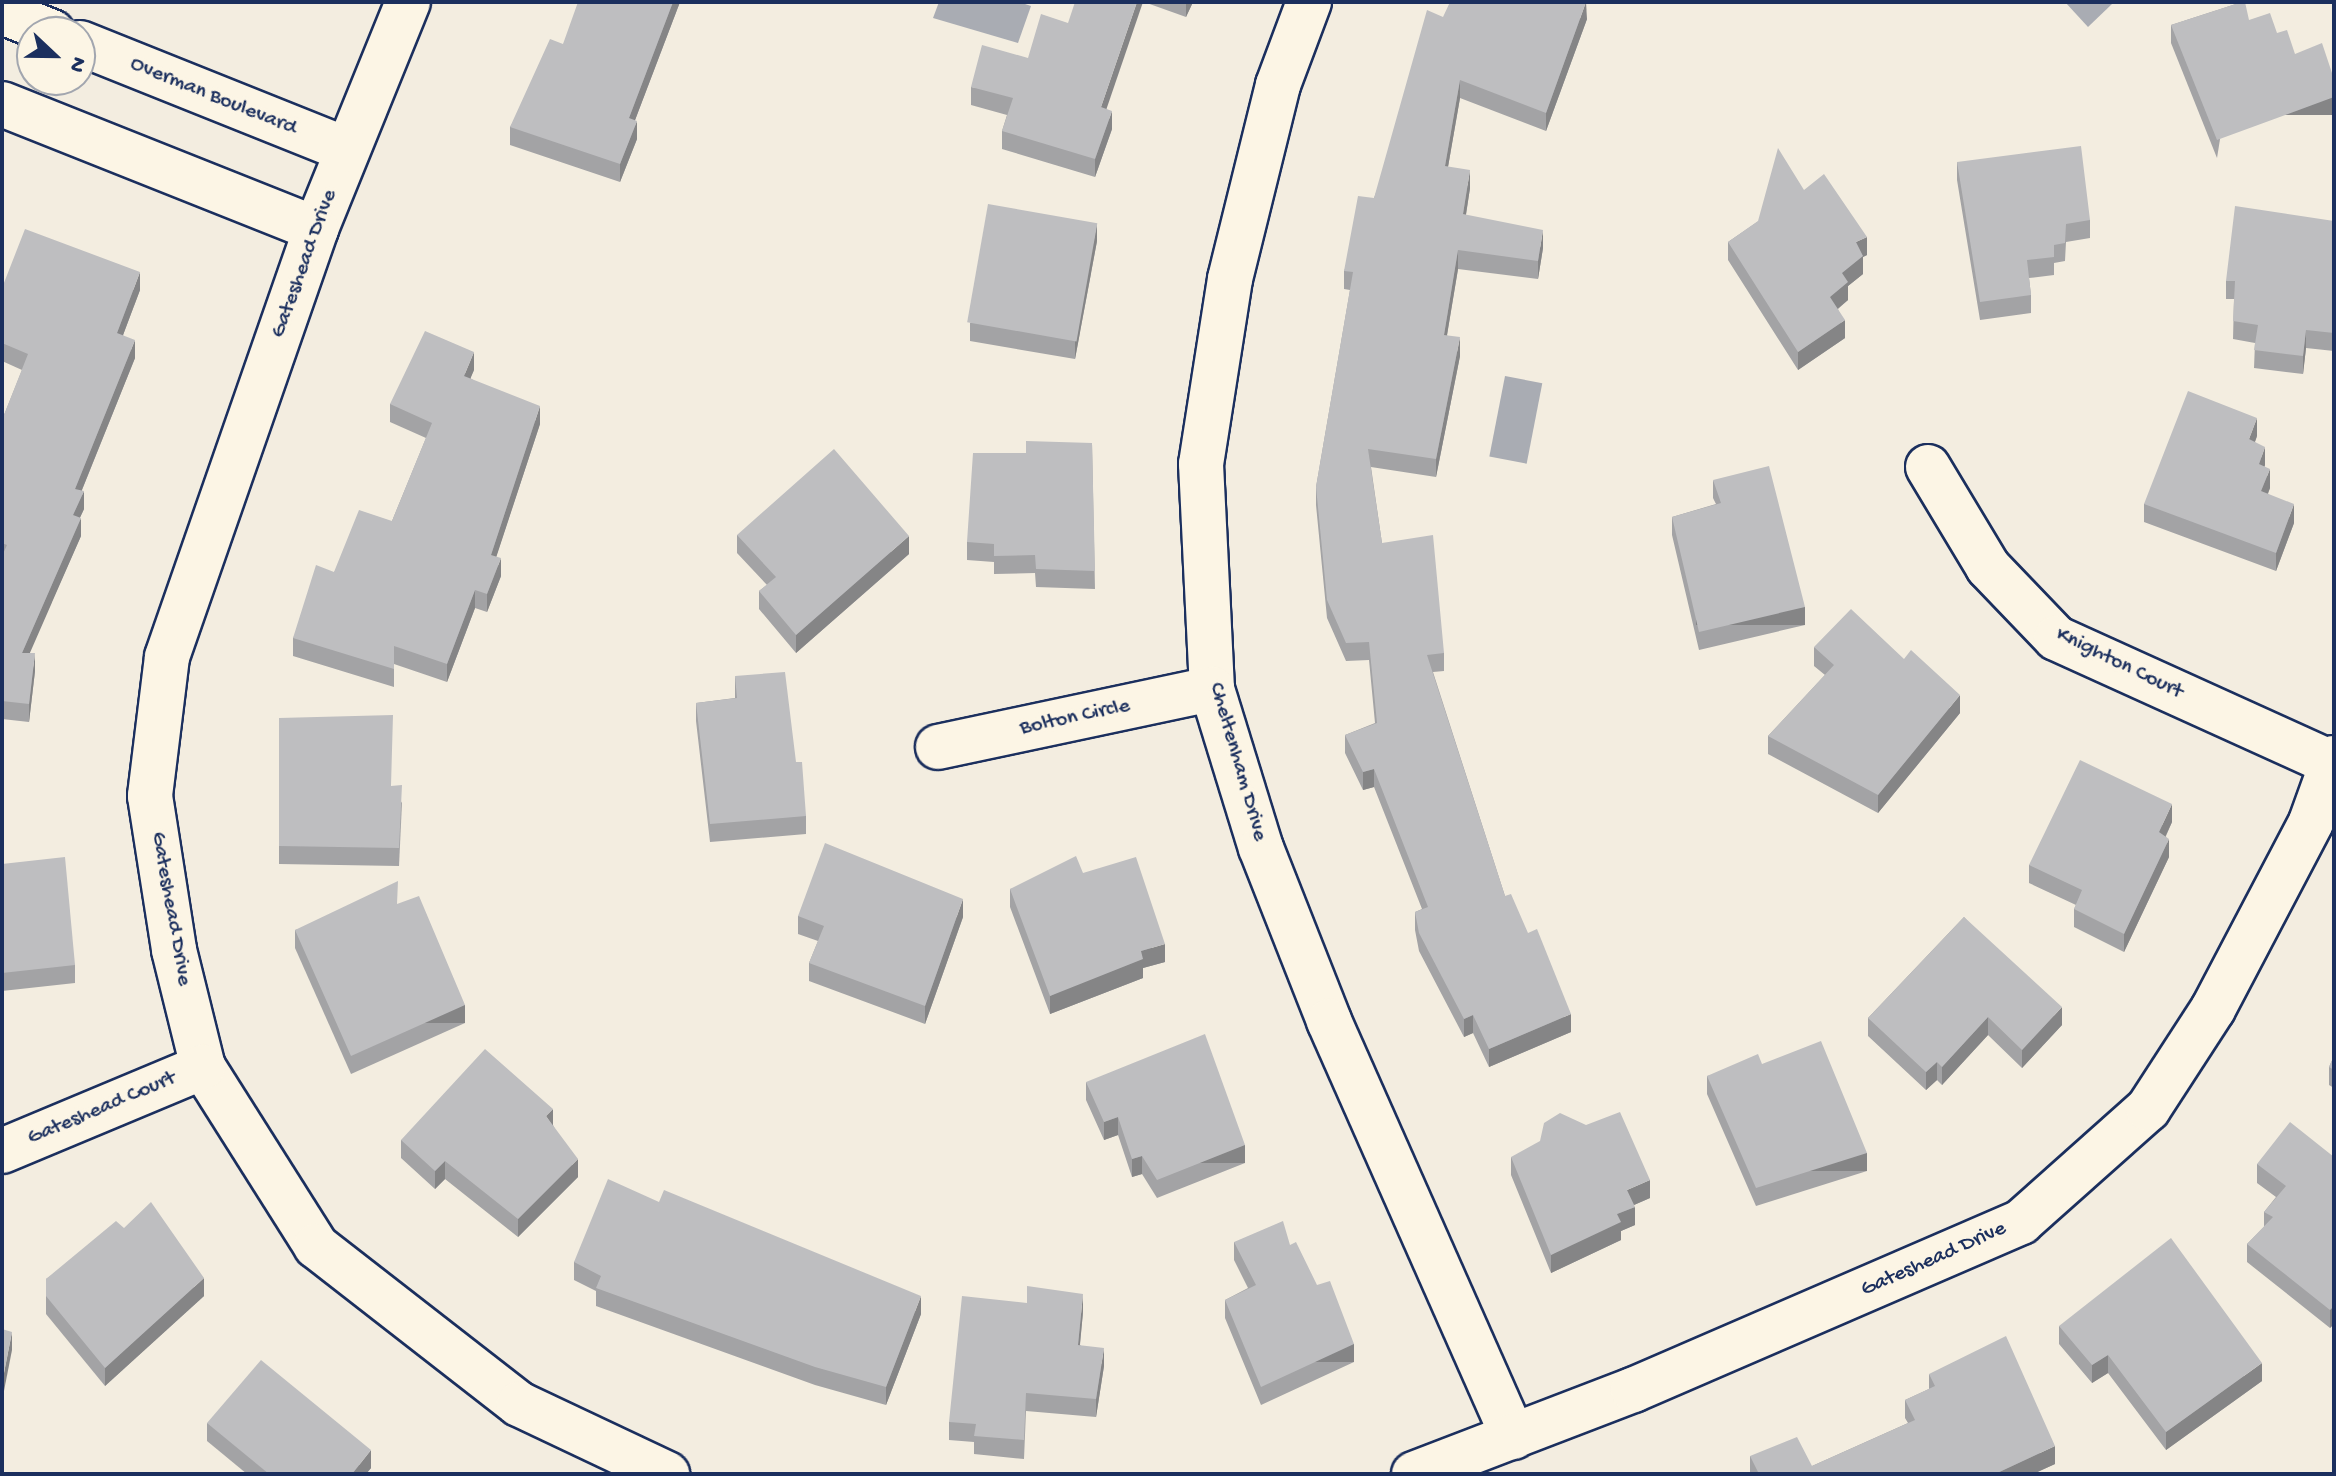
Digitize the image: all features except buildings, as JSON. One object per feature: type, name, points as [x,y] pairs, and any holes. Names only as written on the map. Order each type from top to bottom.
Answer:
[{"type":"street","name":"Gateshead Drive","points":[[408,2],[316,229],[167,657],[150,796],[174,950],[203,1067],[316,1246],[519,1404],[667,1474]]},
{"type":"street","name":"Cheltenham Drive","points":[[1309,2],[1278,85],[1230,279],[1201,464],[1212,689],[1261,848],[1329,1021],[1513,1437]]},
{"type":"street","name":"Overman Boulevard","points":[[96,49],[347,150]]},
{"type":"street","points":[[2,104],[316,229]]},
{"type":"street","name":"Knighton Court","points":[[1928,467],[1988,567],[2056,638],[2333,760]]},
{"type":"street","name":"Bolton Circle","points":[[938,747],[1212,689]]},
{"type":"street","name":"Gateshead Drive","points":[[1414,1474],[1513,1437],[2021,1222],[2148,1109],[2213,1009],[2311,822],[2333,760]]},
{"type":"street","name":"Gateshead Court","points":[[2,1151],[203,1067]]},
{"type":"shaded area","points":[[939,2],[1019,2],[1031,6],[1018,43],[933,18]]},
{"type":"shaded area","points":[[2065,2],[2110,2],[2112,4],[2088,27]]},
{"type":"shaded area","points":[[1505,376],[1542,383],[1527,464],[1489,456]]}]
